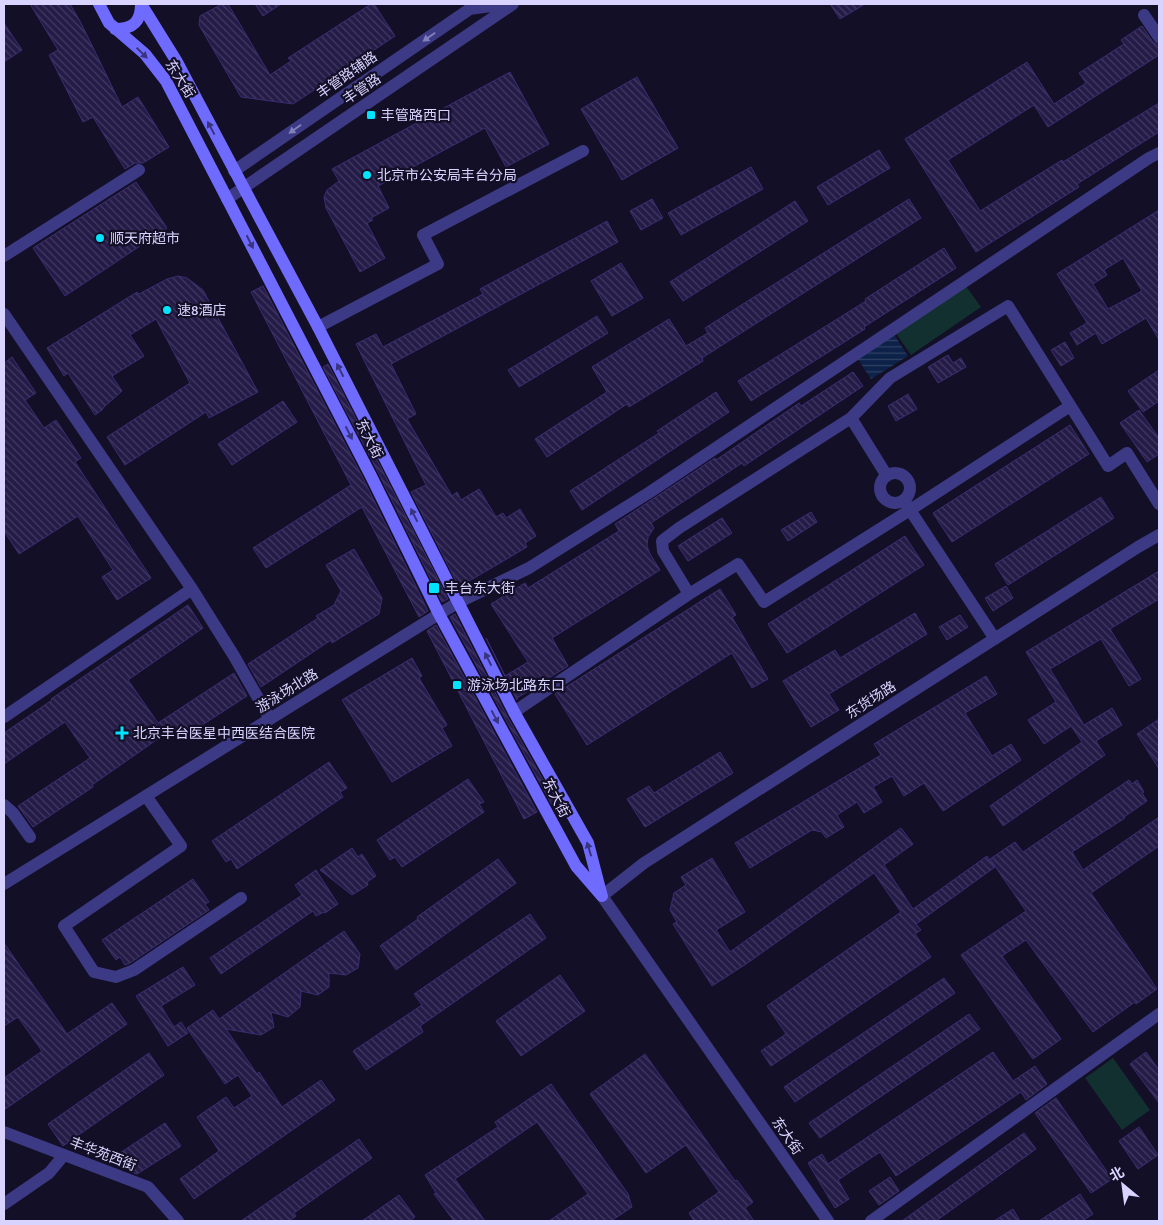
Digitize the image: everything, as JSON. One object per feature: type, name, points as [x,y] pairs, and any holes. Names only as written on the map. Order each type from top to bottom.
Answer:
[{"type":"main road","name":"东大街","points":[[99,4],[109,23],[145,54],[166,81],[371,476],[439,614],[576,866],[602,896]]},
{"type":"main road","name":"东大街","points":[[141,4],[177,62],[318,328],[514,712],[588,843],[602,896]]},
{"type":"main road","points":[[115,29],[125,29],[135,24],[141,15],[141,4]]},
{"type":"street","points":[[473,7],[506,4]]},
{"type":"street","name":"丰管路","points":[[227,199],[513,4]]},
{"type":"street","name":"丰管路辅路","points":[[234,171],[473,7]]},
{"type":"street","points":[[1144,15],[1159,37]]},
{"type":"street","points":[[318,328],[438,264],[423,236],[583,151]]},
{"type":"street","name":"游泳场北路","points":[[4,884],[458,602],[529,568],[650,492],[992,262],[1159,153]]},
{"type":"street","points":[[4,256],[139,170]]},
{"type":"street","points":[[690,594],[664,552],[662,541],[679,528],[851,418],[890,378],[1008,306],[1108,466],[1127,453],[1159,504]]},
{"type":"street","points":[[4,314],[192,588],[270,719]]},
{"type":"street","points":[[514,712],[738,564],[764,602],[907,505],[1070,406]]},
{"type":"street","points":[[851,418],[887,476]]},
{"type":"street","points":[[907,505],[893,503],[884,499],[881,486],[887,476],[899,474],[907,479],[910,489],[907,505],[995,639]]},
{"type":"street","name":"东货场路","points":[[602,896],[644,863],[1159,535]]},
{"type":"street","points":[[4,718],[192,588]]},
{"type":"street","points":[[146,796],[181,846],[64,926],[94,972],[116,977],[134,970],[241,898]]},
{"type":"street","points":[[4,805],[30,837]]},
{"type":"street","name":"东大街","points":[[602,896],[828,1221]]},
{"type":"street","points":[[870,1221],[1159,1014]]},
{"type":"street","name":"丰华苑西街","points":[[4,1132],[148,1187],[178,1221]]},
{"type":"street","points":[[4,1204],[50,1172],[64,1155]]},
{"type":"green space","points":[[965,285],[981,307],[911,355],[895,332]]},
{"type":"green space","points":[[1113,1058],[1150,1110],[1122,1130],[1085,1078]]},
{"type":"water","points":[[893,333],[908,356],[871,379],[856,356]]},
{"type":"building","points":[[30,4],[70,4],[122,107],[138,97],[169,147],[143,163],[135,163],[125,169],[93,117],[83,122],[49,55],[58,50]]},
{"type":"building","points":[[222,4],[228,4],[270,75],[291,61],[288,58],[371,4],[374,4],[395,36],[293,104],[241,97],[199,25],[200,16]]},
{"type":"building","points":[[255,4],[281,4],[263,16]]},
{"type":"building","points":[[830,4],[865,4],[840,19]]},
{"type":"building","points":[[4,23],[22,50],[4,62]]},
{"type":"building","points":[[1142,26],[1153,42],[1159,45],[1159,55],[1048,127],[1034,105],[948,160],[980,211],[1159,103],[1159,132],[1077,184],[1079,187],[976,252],[905,139],[1027,62],[1054,104],[1086,83],[1079,73],[1124,44],[1121,40]]},
{"type":"building","name":"北京市公安局丰台分局","points":[[510,72],[549,144],[506,167],[485,128],[378,186],[389,208],[371,218],[373,220],[367,223],[385,258],[360,272],[326,208],[324,197],[327,190],[339,181],[332,169]]},
{"type":"building","points":[[637,77],[678,148],[622,180],[581,109]]},
{"type":"building","points":[[879,150],[890,168],[828,205],[817,187]]},
{"type":"building","points":[[751,167],[763,189],[681,235],[668,213]]},
{"type":"building","name":"顺天府超市","points":[[136,182],[167,228],[65,296],[33,248]]},
{"type":"building","points":[[652,199],[663,218],[641,230],[630,211]]},
{"type":"building","points":[[909,199],[921,218],[702,358],[703,361],[629,407],[627,404],[547,457],[535,439],[607,392],[592,367],[669,319],[686,346],[708,333],[705,328]]},
{"type":"building","points":[[795,201],[808,221],[683,301],[670,282]]},
{"type":"building","points":[[1159,210],[1159,340],[1146,318],[1102,344],[1096,333],[1077,345],[1070,333],[1087,323],[1057,274]],"holes":[[[1123,258],[1142,291],[1108,309],[1093,284],[1107,275],[1104,270]]]},
{"type":"building","points":[[607,221],[618,242],[391,364],[416,414],[407,419],[452,496],[457,492],[461,500],[479,489],[496,517],[503,513],[506,518],[520,509],[536,536],[525,543],[527,547],[459,587],[411,492],[426,485],[356,344],[376,334],[383,347],[483,294],[480,289]]},
{"type":"building","points":[[944,248],[956,268],[864,327],[865,329],[751,401],[738,381],[866,301],[865,299]]},
{"type":"building","points":[[621,263],[643,298],[612,316],[591,281]]},
{"type":"building","points":[[178,276],[187,278],[203,290],[258,392],[209,418],[206,412],[125,465],[107,437],[190,383],[156,319],[130,335],[144,356],[112,376],[122,391],[95,415],[68,373],[64,376],[47,348],[137,292],[139,294],[167,279]]},
{"type":"building","points":[[263,286],[364,480],[428,611],[419,617],[362,507],[266,568],[253,548],[351,485],[251,292]]},
{"type":"building","points":[[597,316],[608,333],[519,387],[508,370]]},
{"type":"building","points":[[1065,342],[1074,358],[1061,366],[1051,350]]},
{"type":"building","points":[[948,355],[953,363],[961,358],[966,367],[938,383],[928,367]]},
{"type":"building","points":[[12,357],[36,393],[25,400],[44,428],[56,420],[81,458],[75,462],[151,578],[117,600],[102,577],[113,570],[78,516],[19,554],[4,531],[4,363]]},
{"type":"building","points":[[328,364],[448,599],[442,602],[378,472],[323,367]]},
{"type":"building","points":[[1159,370],[1159,401],[1143,412],[1128,391]]},
{"type":"building","points":[[853,372],[863,386],[744,466],[742,463],[651,523],[654,528],[648,537],[647,546],[660,570],[552,638],[568,666],[517,698],[517,700],[505,676],[528,662],[491,604],[525,583],[528,588],[619,531],[615,524],[715,458],[716,460],[799,403],[801,406]]},
{"type":"building","points":[[716,392],[729,412],[582,510],[570,491],[659,433],[657,431]]},
{"type":"building","points":[[908,394],[917,409],[896,421],[888,406]]},
{"type":"building","points":[[283,401],[297,422],[232,465],[218,444]]},
{"type":"building","points":[[1139,410],[1159,438],[1159,454],[1147,462],[1120,423]]},
{"type":"building","points":[[1070,425],[1089,454],[952,542],[933,513]]},
{"type":"building","points":[[1101,497],[1114,518],[1008,585],[995,564]]},
{"type":"building","points":[[811,512],[817,522],[788,541],[781,530]]},
{"type":"building","points":[[722,518],[732,533],[688,561],[678,546]]},
{"type":"building","points":[[905,536],[924,565],[787,653],[768,624]]},
{"type":"building","points":[[354,549],[382,598],[379,614],[332,643],[331,640],[261,687],[248,664],[318,618],[316,616],[334,605],[341,591],[326,565]]},
{"type":"building","points":[[1159,571],[1159,599],[1110,629],[1141,679],[1129,686],[1101,639],[1050,669],[1084,725],[1112,708],[1122,725],[1096,741],[1105,755],[1003,826],[990,806],[1082,742],[1071,726],[1044,744],[1028,720],[1056,702],[1026,652]]},
{"type":"building","points":[[1006,586],[1013,598],[993,611],[985,598]]},
{"type":"building","points":[[720,589],[736,615],[732,617],[768,679],[752,688],[732,653],[587,745],[555,694]]},
{"type":"building","points":[[188,605],[203,628],[128,680],[158,723],[234,673],[247,696],[179,740],[172,729],[92,785],[93,787],[33,827],[18,806],[90,758],[65,722],[4,764],[4,733]]},
{"type":"building","points":[[915,613],[927,634],[829,694],[839,710],[811,727],[783,681],[835,650],[840,658]]},
{"type":"building","points":[[455,614],[507,716],[556,803],[552,805],[450,617]]},
{"type":"building","points":[[960,615],[968,627],[947,640],[939,627]]},
{"type":"building","points":[[436,625],[537,812],[524,819],[427,631]]},
{"type":"building","points":[[412,658],[422,676],[419,678],[447,725],[442,728],[452,746],[392,782],[342,700]]},
{"type":"building","points":[[986,676],[997,694],[965,713],[992,756],[1011,744],[1021,760],[943,811],[924,783],[904,796],[892,776],[873,787],[882,802],[864,813],[857,802],[837,815],[844,827],[826,838],[822,832],[812,830],[750,868],[735,843],[881,755],[874,744]]},
{"type":"building","points":[[1159,719],[1159,769],[1137,734]]},
{"type":"building","points":[[720,752],[733,773],[645,827],[627,799],[649,786],[654,793]]},
{"type":"building","points":[[329,762],[347,788],[340,792],[343,797],[237,869],[231,859],[226,862],[212,841]]},
{"type":"building","points":[[468,779],[484,802],[479,804],[484,812],[402,867],[395,857],[390,860],[377,840]]},
{"type":"building","points":[[1129,780],[1132,784],[1137,780],[1147,801],[1125,818],[1072,852],[1083,870],[1159,817],[1159,846],[1091,893],[1157,989],[1093,1032],[1026,940],[1002,956],[1061,1039],[1033,1059],[961,955],[1026,911],[990,859],[1015,842],[1023,852]]},
{"type":"building","points":[[901,828],[913,844],[884,865],[913,909],[987,856],[995,867],[916,924],[921,930],[915,934],[931,957],[771,1066],[761,1051],[786,1034],[767,1006],[901,912],[874,873],[712,986],[673,924],[677,922],[670,910],[674,893],[686,885],[681,877],[712,858],[745,912],[716,930],[730,952]]},
{"type":"building","points":[[352,848],[358,857],[362,854],[376,876],[367,882],[368,885],[352,895],[320,870]]},
{"type":"building","points":[[498,859],[516,883],[396,970],[380,946]]},
{"type":"building","points":[[316,870],[338,904],[325,913],[316,916],[313,911],[221,974],[210,958],[302,895],[295,885]]},
{"type":"building","points":[[193,879],[209,902],[205,904],[209,910],[130,963],[125,965],[120,957],[116,960],[102,940]]},
{"type":"building","points":[[530,914],[546,938],[420,1026],[423,1032],[366,1070],[353,1051],[422,1005],[414,994]]},
{"type":"building","points":[[344,931],[360,954],[358,968],[346,975],[329,973],[329,987],[318,995],[301,991],[300,1007],[288,1017],[271,1012],[274,1027],[261,1035],[226,1029],[257,1074],[259,1072],[282,1107],[321,1080],[335,1100],[194,1199],[180,1179],[219,1151],[197,1117],[226,1097],[234,1108],[252,1096],[238,1075],[225,1084],[187,1028],[213,1010],[219,1019]]},
{"type":"building","points":[[4,943],[67,1034],[112,1003],[127,1024],[4,1110],[4,1078],[42,1051],[18,1017],[4,1026]]},
{"type":"building","points":[[183,967],[195,985],[161,1006],[174,1027],[181,1022],[188,1033],[168,1046],[136,996]]},
{"type":"building","points":[[560,975],[585,1011],[521,1056],[496,1021]]},
{"type":"building","points":[[944,978],[955,993],[795,1102],[784,1087]]},
{"type":"building","points":[[969,1014],[980,1029],[820,1138],[809,1123]]},
{"type":"building","points":[[993,1052],[1013,1081],[1035,1066],[1047,1084],[1026,1100],[1021,1092],[896,1176],[880,1152],[838,1180],[849,1199],[835,1208],[808,1163],[822,1154],[828,1164]]},
{"type":"building","points":[[1146,1052],[1159,1070],[1159,1103],[1130,1064]]},
{"type":"building","points":[[149,1053],[164,1075],[63,1146],[48,1124]]},
{"type":"building","points":[[645,1054],[735,1181],[737,1180],[753,1202],[745,1208],[754,1221],[694,1221],[689,1213],[719,1192],[686,1145],[646,1173],[590,1094]]},
{"type":"building","points":[[551,1084],[628,1194],[632,1207],[611,1221],[549,1221],[588,1194],[537,1122],[455,1179],[485,1221],[454,1221],[434,1194],[436,1193],[425,1175],[498,1127],[495,1122]]},
{"type":"building","points":[[1056,1098],[1112,1179],[1091,1193],[1035,1113]]},
{"type":"building","points":[[165,1123],[181,1146],[137,1174],[134,1173],[120,1153]]},
{"type":"building","points":[[1139,1127],[1158,1155],[1138,1169],[1119,1141]]},
{"type":"building","points":[[1024,1133],[1036,1149],[936,1221],[902,1221]]},
{"type":"building","points":[[359,1139],[372,1158],[294,1213],[296,1216],[289,1221],[241,1221]]},
{"type":"building","points":[[890,1177],[899,1191],[879,1205],[869,1191]]},
{"type":"building","points":[[1080,1194],[1093,1214],[1082,1221],[1039,1221]]},
{"type":"building","points":[[399,1195],[415,1217],[410,1221],[362,1221]]},
{"type":"building","points":[[1013,1209],[1020,1221],[994,1221]]},
{"type":"place","name":"丰管路西口","points":[[371,115]]},
{"type":"place","name":"北京市公安局丰台分局","points":[[367,175]]},
{"type":"place","name":"顺天府超市","points":[[100,238]]},
{"type":"place","name":"速8酒店","points":[[167,310]]},
{"type":"place","name":"丰台东大街","points":[[434,588]]},
{"type":"place","name":"游泳场北路东口","points":[[457,685]]},
{"type":"place","name":"北京丰台医星中西医结合医院","points":[[122,733]]}]
